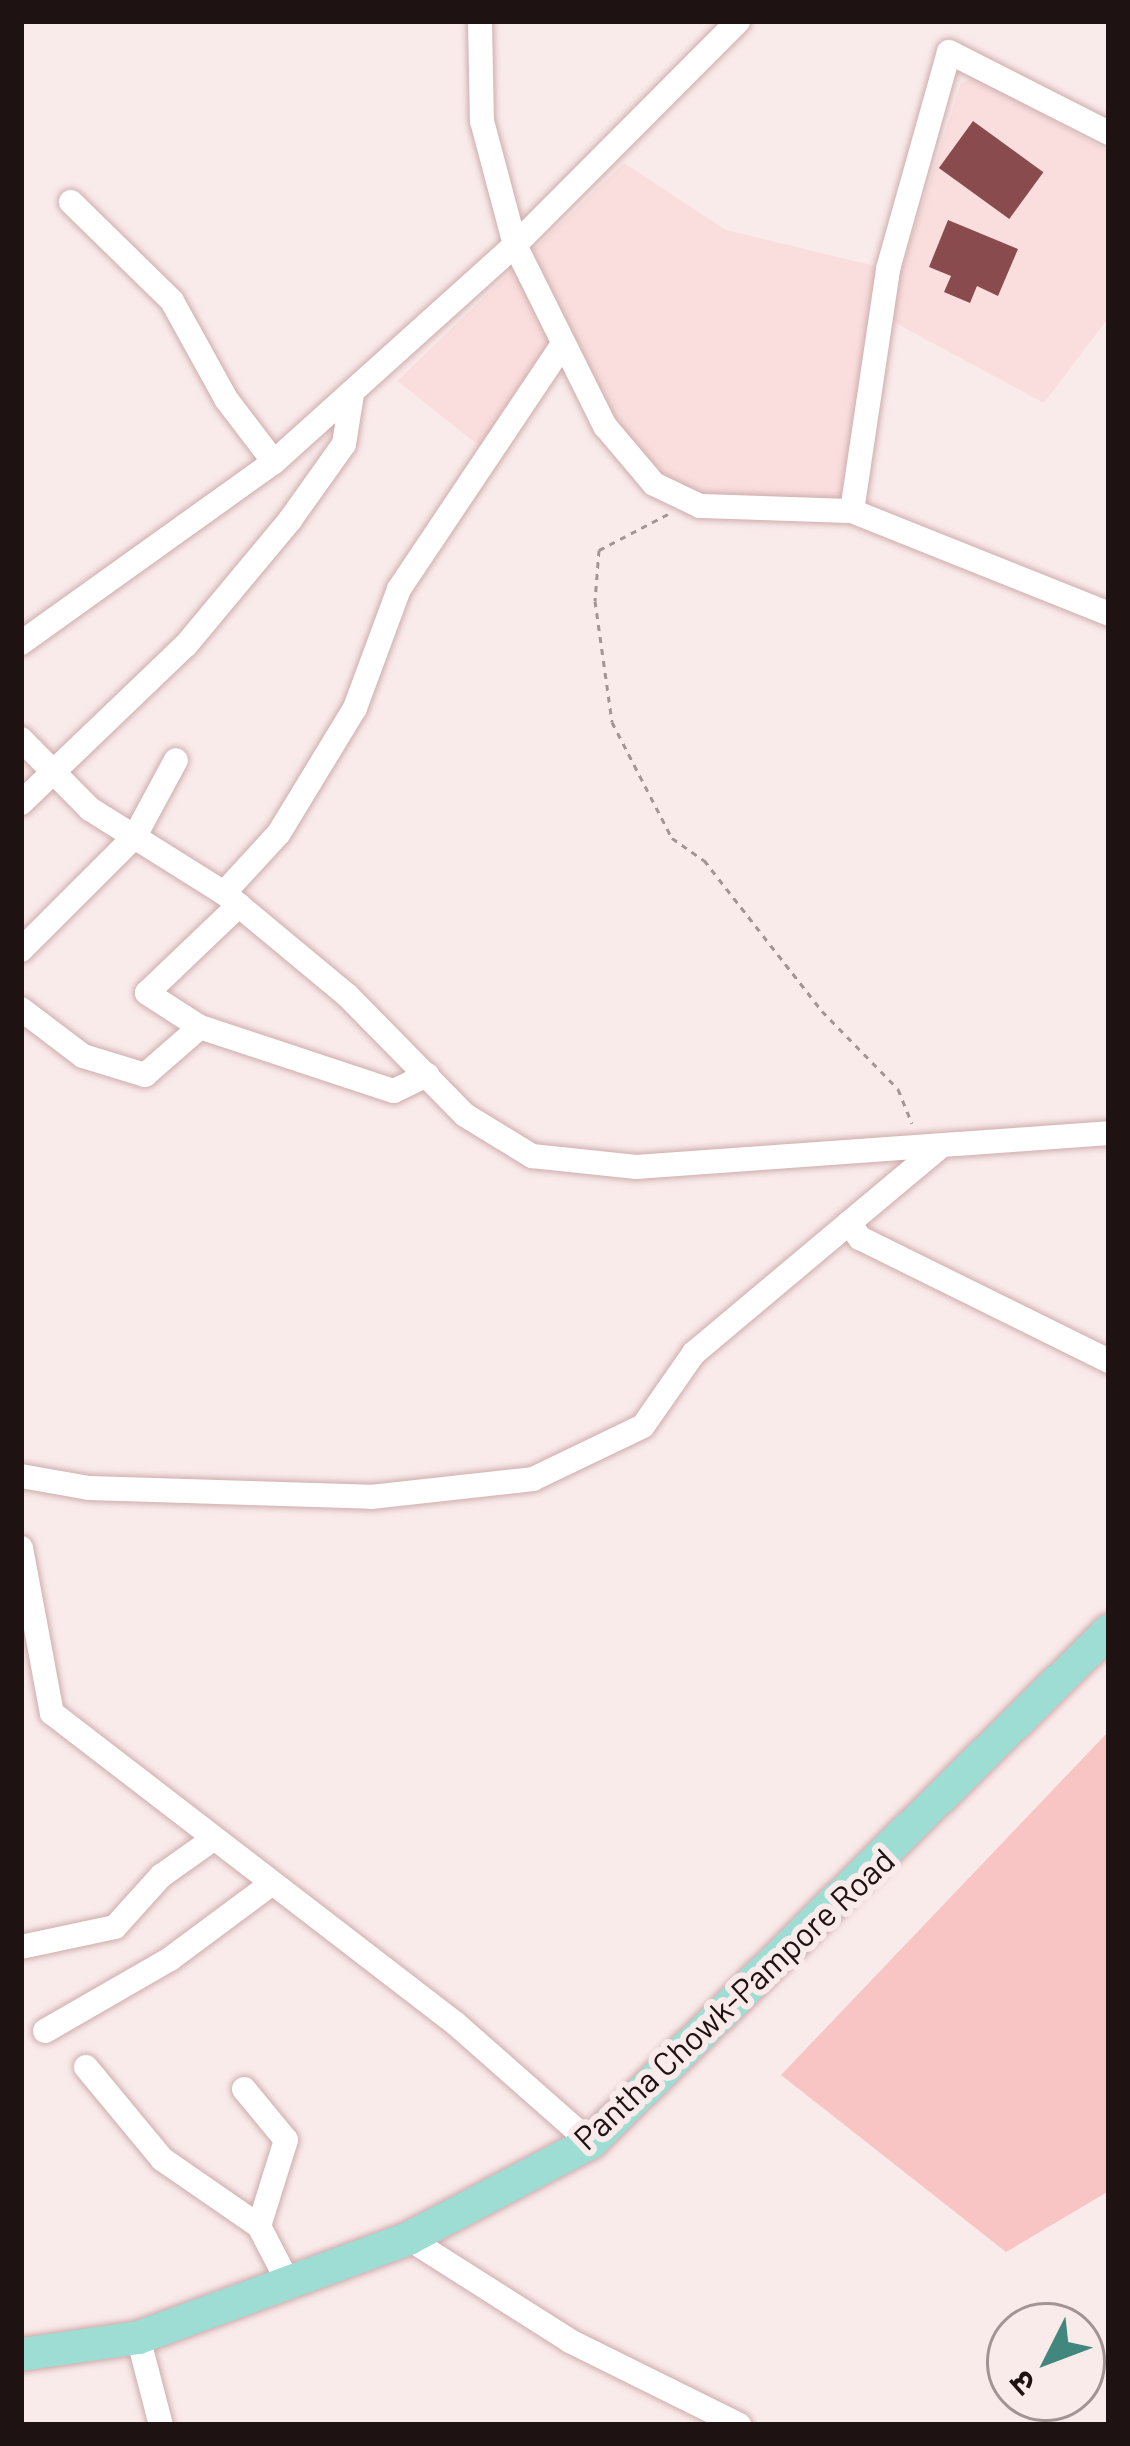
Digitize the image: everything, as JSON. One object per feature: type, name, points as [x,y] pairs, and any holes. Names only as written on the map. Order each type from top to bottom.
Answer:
[{"type":"main road","name":"Pantha Chowk-Pampore Road","points":[[21,2354],[138,2337],[408,2238],[590,2142],[1109,1630]]},
{"type":"street","points":[[480,21],[482,121],[515,245],[561,347],[605,426],[654,484],[700,506],[851,511],[1109,614]]},
{"type":"street","points":[[21,643],[274,462],[515,245],[738,21]]},
{"type":"street","points":[[851,511],[888,269],[949,52],[1109,133]]},
{"type":"street","points":[[71,202],[172,301],[226,399],[274,462]]},
{"type":"street","points":[[427,1075],[394,1090],[200,1027],[147,993],[231,899],[279,833],[355,708],[399,590],[561,347]]},
{"type":"street","points":[[21,803],[56,775],[186,645],[290,520],[344,444],[352,394]]},
{"type":"street","points":[[21,739],[56,775],[135,836],[231,899],[427,1075],[465,1115],[532,1156],[636,1167],[1109,1133]]},
{"type":"street","points":[[21,950],[135,836],[176,760]]},
{"type":"street","points":[[21,1009],[83,1056],[145,1076],[200,1027]]},
{"type":"street","points":[[21,1476],[89,1488],[371,1497],[532,1479],[643,1426],[694,1353],[931,1147]]},
{"type":"street","points":[[849,1223],[860,1238],[1109,1361]]},
{"type":"street","points":[[21,1548],[43,1628],[32,1678],[52,1713],[76,1738],[456,2024],[590,2142]]},
{"type":"street","points":[[21,1947],[115,1927],[160,1876],[213,1839]]},
{"type":"street","points":[[45,2031],[170,1959],[271,1884]]},
{"type":"street","points":[[86,2067],[162,2159],[259,2226],[287,2280]]},
{"type":"street","points":[[244,2090],[286,2140],[259,2226]]},
{"type":"street","points":[[408,2238],[570,2341],[739,2425]]},
{"type":"street","points":[[138,2337],[161,2425]]},
{"type":"path","points":[[700,506],[599,550],[595,602],[612,722],[672,838],[704,860],[822,1011],[898,1089],[931,1147]]},
{"type":"shaded area","points":[[977,77],[1109,152],[1109,317],[1044,403],[886,318],[961,83]]},
{"type":"shaded area","points":[[624,163],[726,230],[888,269],[852,511],[700,506],[654,484],[561,348],[491,455],[397,381]]},
{"type":"shaded area","points":[[1109,1731],[1109,2191],[1006,2252],[781,2075]]},
{"type":"building","points":[[973,121],[1043,172],[1009,219],[939,168]]},
{"type":"building","points":[[948,220],[1018,249],[998,296],[977,286],[970,303],[944,292],[951,276],[929,267]]}]
